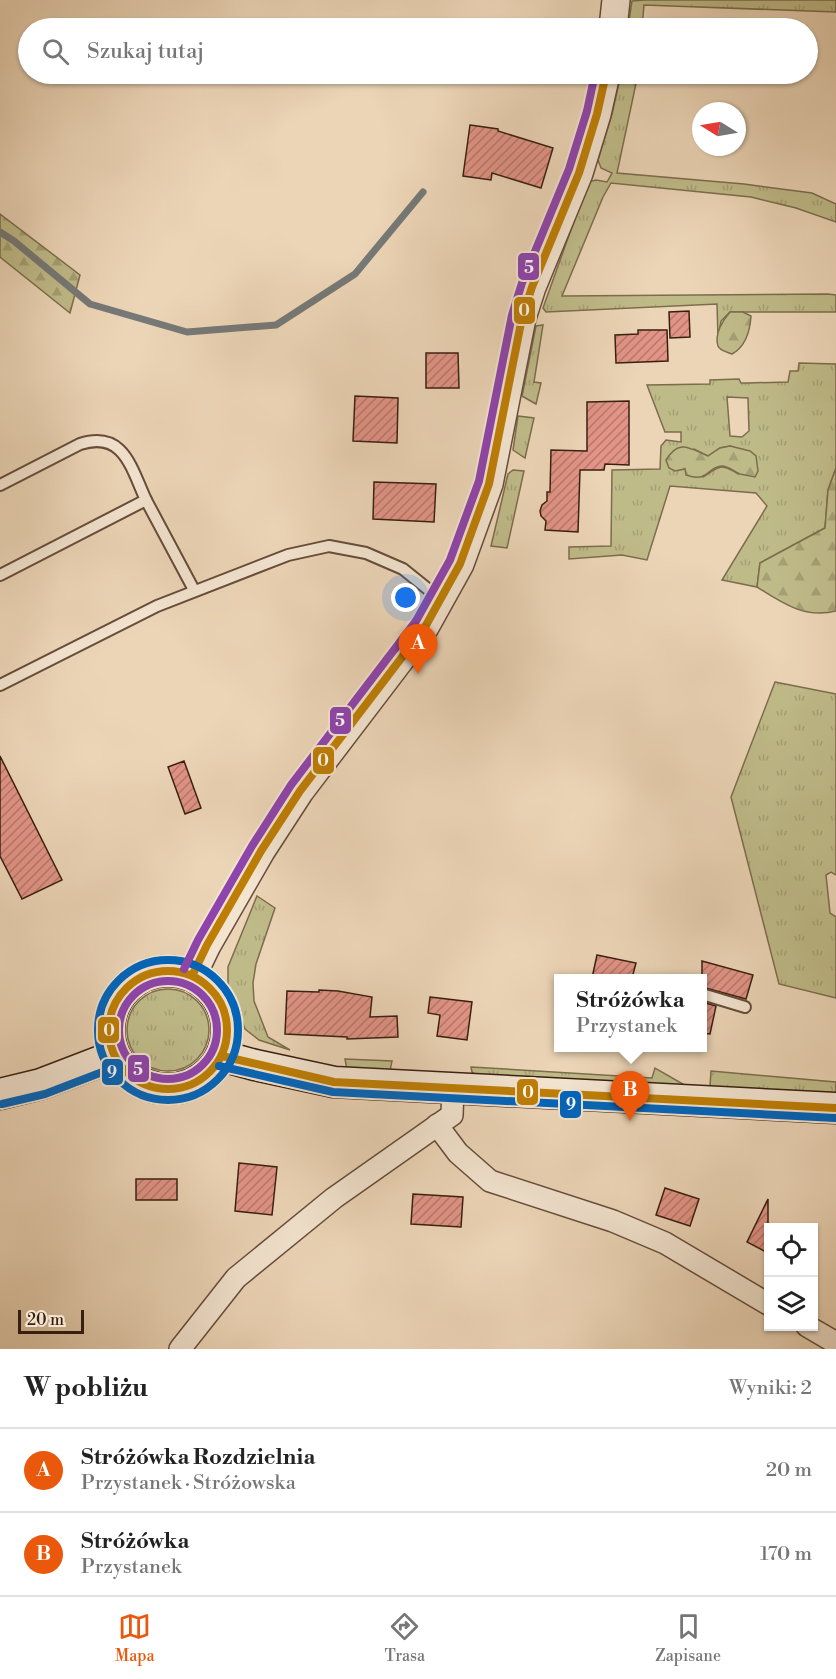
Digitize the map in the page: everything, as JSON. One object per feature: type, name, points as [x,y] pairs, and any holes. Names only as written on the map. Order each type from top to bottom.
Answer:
[{"type":"main road","points":[[170,969],[193,975],[213,988],[225,1009],[228,1033],[222,1056],[209,1074],[190,1086],[168,1090],[146,1086],[128,1074],[114,1056],[108,1033],[112,1008],[125,987],[145,974],[170,969]]},
{"type":"main road","points":[[0,1094],[41,1084],[114,1056]]},
{"type":"main road","points":[[222,1056],[334,1082],[836,1108]]},
{"type":"street","points":[[614,18],[616,0]]},
{"type":"street","points":[[193,975],[242,883],[300,791],[407,652],[442,600],[460,564],[486,494],[496,458],[522,318],[532,287],[566,209],[579,172],[604,84]]},
{"type":"street","points":[[180,1349],[236,1278],[334,1198],[452,1115],[453,1088]]},
{"type":"street","points":[[437,1125],[458,1153],[490,1181],[613,1221],[665,1244],[764,1302]]},
{"type":"street","points":[[816,1331],[836,1343]]},
{"type":"lane","points":[[0,485],[80,444],[94,440],[111,444],[126,456],[146,500],[194,591]]},
{"type":"lane","points":[[0,575],[146,500]]},
{"type":"lane","points":[[0,685],[157,606],[288,555],[329,546],[366,553],[403,569],[442,600]]},
{"type":"lane","points":[[707,996],[745,1007]]},
{"type":"green space","points":[[836,0],[836,12],[644,5],[643,18],[629,18],[632,1]]},
{"type":"green space","points":[[619,84],[636,84],[617,173],[744,184],[812,193],[836,204],[836,222],[796,208],[751,197],[611,183],[562,296],[828,294],[836,295],[836,312],[730,312],[721,321],[718,338],[717,304],[546,312],[543,308],[588,182],[596,180],[607,182],[612,173],[601,168],[598,160]]},
{"type":"green space","points":[[0,214],[80,275],[70,313],[0,257]]},
{"type":"green space","points":[[730,312],[743,312],[751,316],[746,338],[732,354],[720,349],[717,341],[720,328]]},
{"type":"green space","points":[[543,325],[534,382],[541,383],[536,404],[522,396],[536,326]]},
{"type":"green space","points":[[799,363],[836,364],[836,468],[828,490],[825,528],[760,563],[757,587],[722,580],[767,506],[756,493],[670,486],[647,560],[622,555],[569,559],[569,547],[611,546],[612,470],[660,469],[661,446],[666,440],[681,442],[681,432],[665,432],[647,385],[710,384],[710,380],[739,379],[741,383],[788,382],[790,371],[798,371]],"holes":[[[727,397],[748,398],[749,431],[742,437],[730,436]],[[730,446],[739,449],[738,474],[720,467],[703,477],[685,469],[694,449],[708,456],[720,448]]]},
{"type":"green space","points":[[518,416],[534,418],[525,458],[513,450]]},
{"type":"green space","points":[[730,446],[750,451],[756,456],[758,471],[755,477],[740,474],[722,466],[704,476],[694,477],[686,475],[685,469],[675,471],[669,468],[666,460],[675,449],[680,447],[690,448],[708,456],[720,448]]},
{"type":"green space","points":[[836,468],[836,611],[814,613],[785,604],[757,587],[760,563],[825,528],[828,490]]},
{"type":"green space","points":[[513,470],[524,471],[507,548],[491,546],[508,474]]},
{"type":"green space","points":[[775,682],[836,694],[836,875],[831,872],[826,875],[830,913],[836,917],[836,998],[779,984],[731,797]]},
{"type":"green space","points":[[257,896],[275,908],[256,964],[253,983],[254,1001],[268,1037],[290,1050],[259,1040],[245,1029],[228,984],[228,967]]},
{"type":"green space","points":[[168,989],[184,992],[197,1001],[206,1014],[209,1030],[206,1046],[197,1059],[184,1068],[168,1071],[152,1068],[139,1059],[130,1046],[127,1030],[130,1014],[139,1001],[152,992]]},
{"type":"green space","points":[[345,1059],[392,1061],[390,1071],[347,1070]]},
{"type":"green space","points":[[471,1067],[652,1078],[655,1068],[688,1087],[478,1076],[472,1072]]},
{"type":"green space","points":[[711,1071],[836,1082],[836,1094],[723,1090],[710,1086]]},
{"type":"building","points":[[470,125],[498,129],[498,131],[553,148],[541,188],[492,173],[491,180],[463,176]]},
{"type":"building","points":[[689,311],[690,337],[670,338],[669,312]]},
{"type":"building","points":[[638,330],[667,330],[668,361],[616,363],[615,335],[638,334]]},
{"type":"building","points":[[426,353],[458,353],[459,388],[426,388]]},
{"type":"building","points":[[355,396],[398,398],[397,443],[353,441]]},
{"type":"building","points":[[629,401],[629,465],[605,464],[604,470],[580,470],[578,532],[545,530],[546,521],[540,511],[542,505],[547,501],[547,492],[550,492],[551,450],[587,451],[587,402]]},
{"type":"building","points":[[374,482],[436,484],[434,522],[373,519]]},
{"type":"building","points":[[0,756],[62,880],[22,899],[0,856]]},
{"type":"building","points":[[184,761],[201,808],[185,814],[168,767]]},
{"type":"building","points":[[597,955],[636,963],[633,974],[593,974]]},
{"type":"building","points":[[702,961],[753,975],[746,999],[707,988],[707,974],[702,974]]},
{"type":"building","points":[[319,990],[372,997],[370,1017],[397,1016],[398,1037],[347,1039],[347,1037],[285,1034],[287,991],[319,992]]},
{"type":"building","points":[[430,997],[472,1002],[467,1040],[437,1036],[440,1015],[428,1013]]},
{"type":"building","points":[[707,1003],[716,1006],[710,1034],[707,1034]]},
{"type":"building","points":[[239,1163],[277,1167],[272,1215],[235,1211]]},
{"type":"building","points":[[136,1179],[177,1179],[177,1200],[136,1200]]},
{"type":"building","points":[[665,1188],[699,1199],[690,1226],[656,1215]]},
{"type":"building","points":[[413,1194],[463,1197],[461,1227],[411,1224]]},
{"type":"building","points":[[768,1199],[768,1223],[764,1223],[764,1251],[747,1242]]},
{"type":"waterway","points":[[0,232],[90,304],[187,332],[276,325],[355,274],[423,192]]},
{"type":"transit line","name":"5","points":[[184,969],[252,846],[291,785],[416,621],[450,560],[479,481],[512,315],[522,283],[569,169],[593,84]]},
{"type":"transit line","name":"0","points":[[193,974],[261,851],[300,791],[425,627],[460,564],[489,484],[522,318],[532,287],[579,173],[604,84]]},
{"type":"transit line","name":"9","points":[[168,960],[195,965],[217,981],[233,1003],[238,1030],[233,1057],[217,1079],[195,1095],[168,1100],[141,1095],[119,1079],[103,1057],[98,1030],[103,1003],[119,981],[141,965],[168,960]]},
{"type":"transit line","name":"0","points":[[168,971],[191,975],[210,988],[223,1007],[227,1030],[223,1053],[210,1072],[191,1085],[168,1089],[145,1085],[126,1072],[113,1053],[109,1030],[113,1007],[126,988],[145,975],[168,971]]},
{"type":"transit line","name":"5","points":[[168,981],[187,985],[203,995],[213,1011],[217,1030],[213,1049],[203,1065],[187,1075],[168,1079],[149,1075],[133,1065],[123,1049],[119,1030],[123,1011],[133,995],[149,985],[168,981]]},
{"type":"transit line","name":"0","points":[[222,1056],[334,1082],[836,1108]]},
{"type":"transit line","name":"9","points":[[2,1104],[45,1094],[118,1066]]},
{"type":"transit line","name":"9","points":[[219,1066],[333,1092],[835,1118]]},
{"type":"place","name":"Stróżówka Rozdzielnia","points":[[418,674]]},
{"type":"place","name":"Stróżówka","points":[[630,1121]]}]
